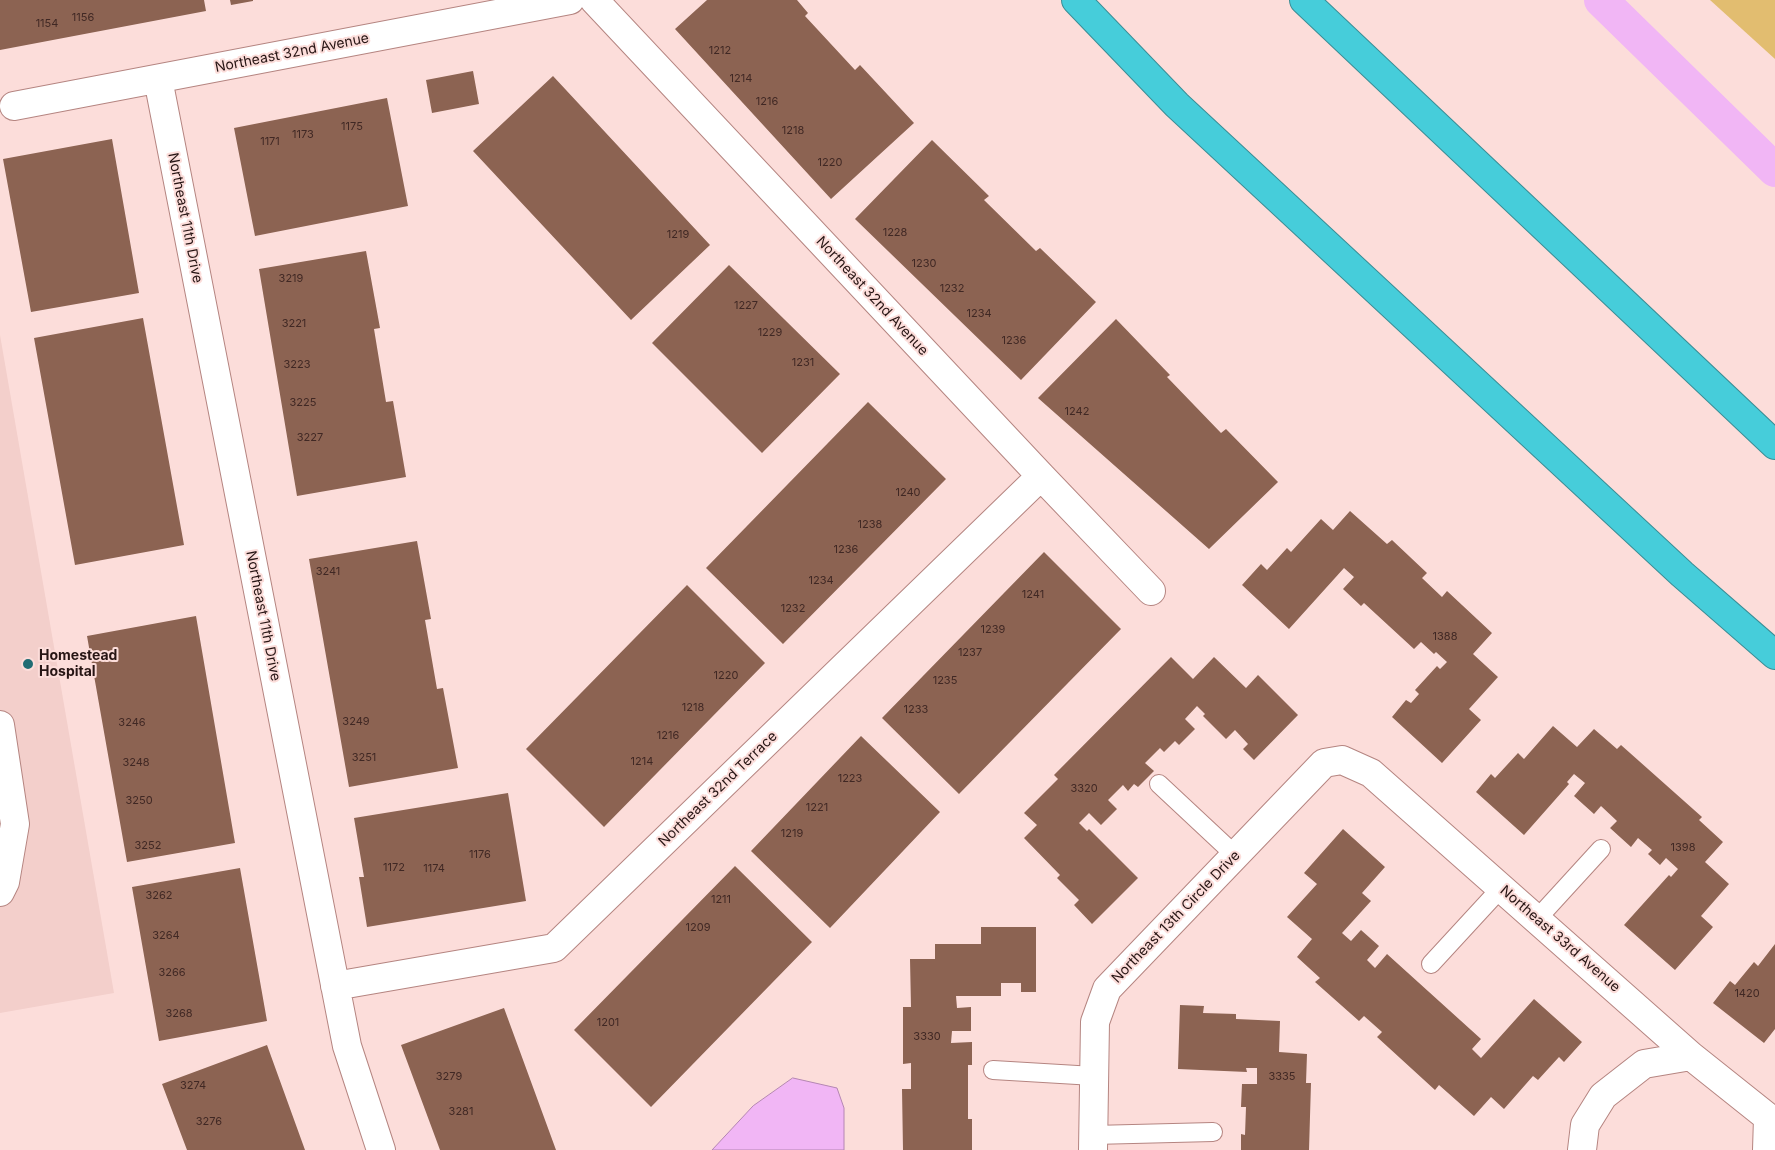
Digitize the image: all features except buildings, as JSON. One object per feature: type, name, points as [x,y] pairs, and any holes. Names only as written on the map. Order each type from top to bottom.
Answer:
[{"type":"highway","points":[[1076,0],[1184,112],[1682,574],[1775,656]]},
{"type":"highway","points":[[1304,0],[1775,445]]},
{"type":"street","name":"Northeast 32nd Avenue","points":[[14,106],[570,0]]},
{"type":"street","name":"Northeast 32nd Avenue","points":[[594,0],[1151,591]]},
{"type":"street","name":"Northeast 11th Drive","points":[[158,79],[347,1046],[381,1150]]},
{"type":"street","name":"Northeast 32nd Terrace","points":[[335,986],[554,948],[1041,476]]},
{"type":"street","points":[[0,725],[15,824],[5,882],[0,892]]},
{"type":"street","name":"Northeast 13th Circle Drive","points":[[1093,1143],[1095,1022],[1107,989],[1324,763],[1342,760]]},
{"type":"street","name":"Northeast 33rd Avenue","points":[[1342,760],[1371,773],[1691,1056],[1771,1121]]},
{"type":"street","points":[[1582,1150],[1585,1125],[1603,1096],[1644,1064],[1691,1056]]},
{"type":"street","points":[[1767,1150],[1771,1121]]},
{"type":"lane","points":[[1159,784],[1235,856]]},
{"type":"lane","points":[[1537,919],[1601,849]]},
{"type":"lane","points":[[1431,964],[1501,888]]},
{"type":"lane","points":[[993,1070],[1094,1076]]},
{"type":"lane","points":[[1093,1143],[1213,1132]]},
{"type":"shaded area","points":[[1710,0],[1775,0],[1775,59]]},
{"type":"shaded area","name":"Homestead Hospital","points":[[0,335],[114,993],[0,1013]]},
{"type":"shaded area","points":[[793,1078],[837,1088],[844,1108],[844,1150],[712,1150],[753,1106]]},
{"type":"waterway","points":[[1601,0],[1775,170]]},
{"type":"place","name":"Homestead Hospital","points":[[28,664]]}]
